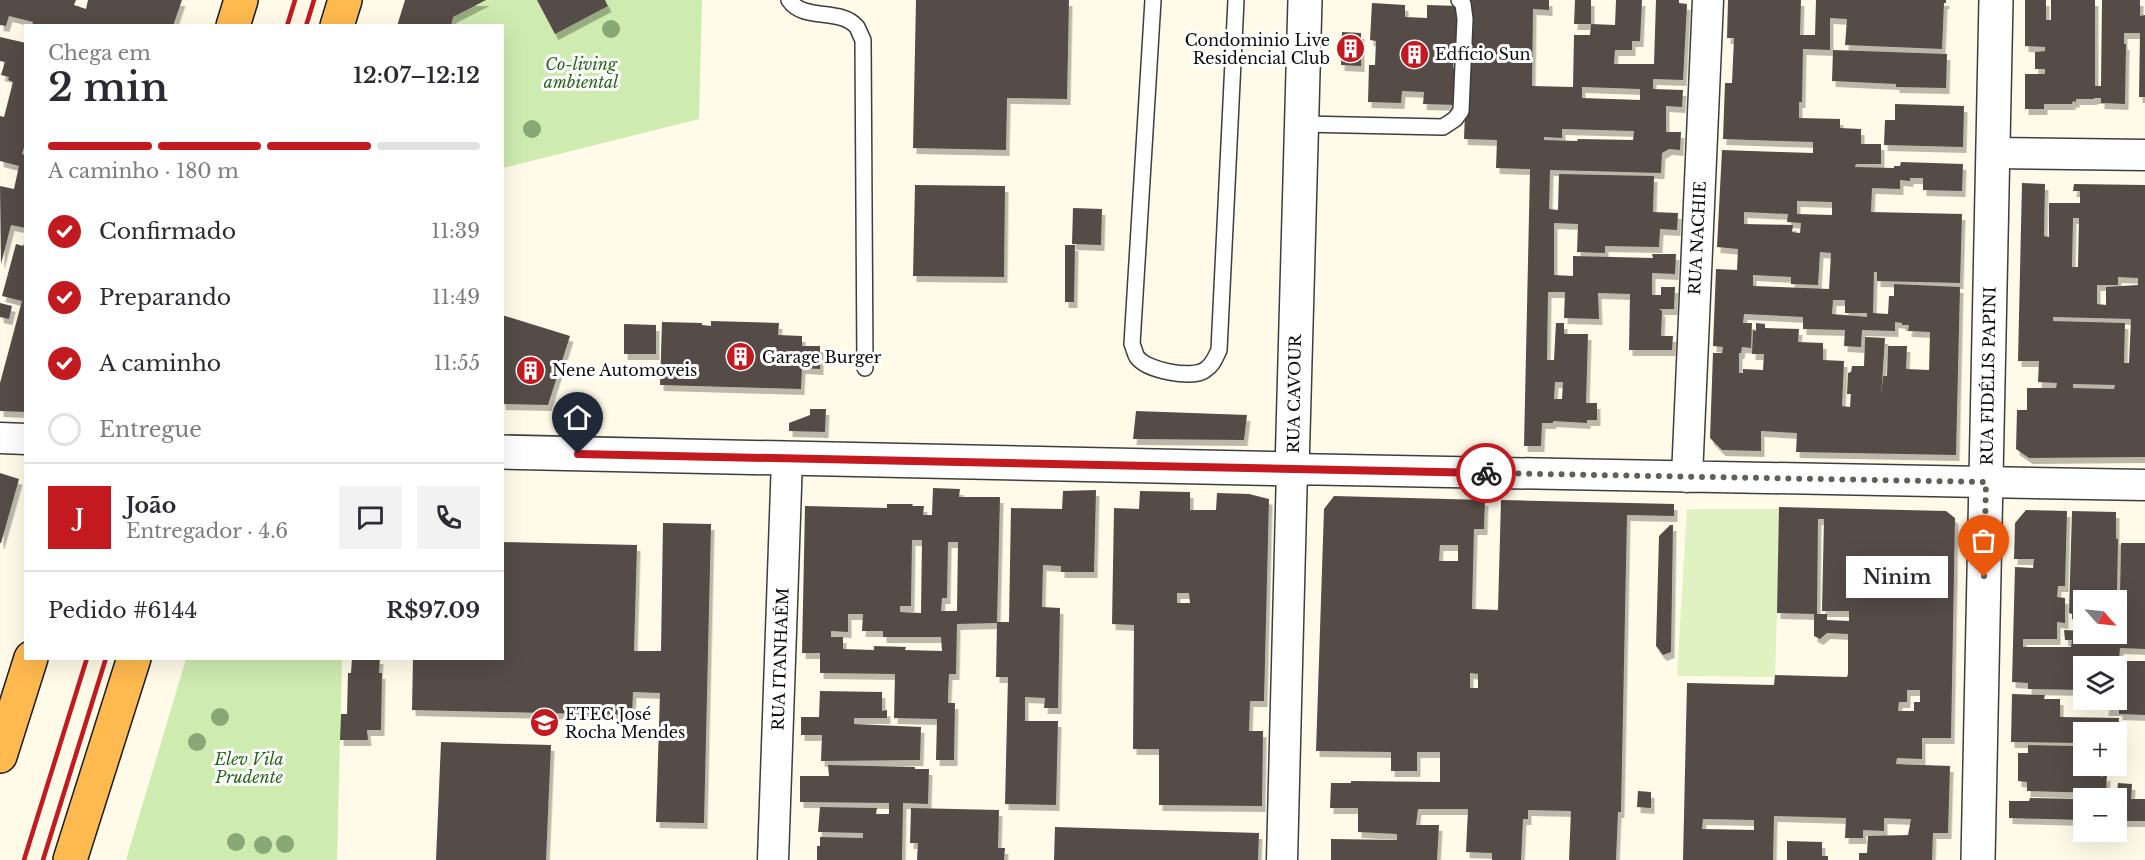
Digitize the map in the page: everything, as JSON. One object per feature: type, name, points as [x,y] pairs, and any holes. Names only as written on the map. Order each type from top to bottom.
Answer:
[{"type":"highway","points":[[233,24],[241,0]]},
{"type":"highway","points":[[338,24],[345,0]]},
{"type":"highway","points":[[0,756],[30,660]]},
{"type":"highway","points":[[70,860],[133,660]]},
{"type":"street","name":"RUA CAVOUR","points":[[1282,860],[1305,0]]},
{"type":"street","name":"RUA NACHIE","points":[[1687,477],[1708,0]]},
{"type":"street","name":"RUA FIDÉLIS PAPINI","points":[[1978,860],[1996,0]]},
{"type":"street","points":[[1993,153],[2145,155]]},
{"type":"street","points":[[0,438],[24,439]]},
{"type":"street","points":[[504,452],[1292,470],[2145,485]]},
{"type":"street","name":"RUA ITANHAÉM","points":[[773,860],[787,459]]},
{"type":"lane","points":[[789,0],[793,7],[805,11],[844,18],[856,27],[863,40],[865,368]]},
{"type":"lane","points":[[1153,0],[1132,344],[1137,357],[1147,365],[1161,370],[1191,374],[1204,371],[1213,363],[1219,350],[1236,0]]},
{"type":"lane","points":[[1302,124],[1443,126],[1455,119],[1461,111],[1464,31],[1463,4],[1459,0]]},
{"type":"green space","name":"Co-living ambiental","points":[[428,0],[702,0],[699,119],[504,168],[504,24],[421,24]]},
{"type":"green space","points":[[1687,509],[1780,509],[1775,677],[1677,676]]},
{"type":"green space","name":"Elev Vila Prudente","points":[[186,660],[342,660],[337,860],[126,860]]},
{"type":"building","points":[[0,0],[76,0],[74,5],[86,9],[88,0],[182,0],[174,24],[32,24],[33,22],[9,16],[6,26],[0,25]]},
{"type":"building","points":[[405,0],[486,0],[453,17],[451,24],[398,24]]},
{"type":"building","points":[[537,0],[605,0],[608,6],[555,34]]},
{"type":"building","points":[[916,0],[1069,0],[1067,99],[1007,98],[1006,150],[913,148]]},
{"type":"building","points":[[1469,0],[1549,0],[1549,10],[1533,9],[1532,86],[1573,87],[1574,35],[1590,35],[1591,24],[1615,25],[1616,0],[1642,0],[1640,41],[1632,41],[1632,50],[1615,50],[1614,64],[1654,64],[1656,0],[1679,0],[1679,3],[1687,4],[1683,80],[1653,79],[1653,89],[1683,90],[1682,107],[1666,106],[1666,132],[1681,132],[1680,150],[1669,149],[1662,153],[1661,173],[1550,170],[1549,209],[1558,210],[1559,174],[1654,176],[1653,212],[1678,213],[1677,230],[1660,229],[1659,247],[1605,246],[1605,253],[1577,252],[1578,224],[1554,223],[1554,275],[1573,276],[1573,256],[1653,258],[1652,254],[1676,254],[1675,274],[1652,273],[1652,295],[1661,295],[1661,287],[1675,287],[1674,309],[1659,309],[1662,311],[1661,336],[1673,336],[1672,350],[1629,350],[1630,294],[1598,293],[1599,319],[1564,318],[1565,292],[1548,292],[1547,360],[1554,360],[1556,323],[1564,323],[1564,334],[1588,334],[1586,403],[1597,403],[1597,420],[1587,420],[1587,423],[1553,421],[1553,423],[1542,423],[1541,446],[1524,446],[1530,169],[1496,168],[1497,140],[1464,139]],"holes":[[[1582,87],[1640,89],[1640,100],[1582,98]],[[1562,129],[1634,131],[1633,140],[1544,140],[1544,137],[1562,138]],[[1555,382],[1563,382],[1562,399],[1554,399]]]},
{"type":"building","points":[[1575,0],[1591,0],[1591,24],[1574,24]]},
{"type":"building","points":[[1728,0],[1801,0],[1800,35],[1815,35],[1816,0],[1946,0],[1942,49],[1845,45],[1847,19],[1830,18],[1830,50],[1803,49],[1802,102],[1799,102],[1799,118],[1840,119],[1840,128],[1861,129],[1861,144],[1881,144],[1881,164],[1856,164],[1855,167],[1894,168],[1894,166],[1900,166],[1901,162],[1963,164],[1962,191],[1923,190],[1923,178],[1910,178],[1910,181],[1900,180],[1900,189],[1872,188],[1871,212],[1962,214],[1960,283],[1877,281],[1877,272],[1874,272],[1873,313],[1888,314],[1889,296],[1894,296],[1894,284],[1960,287],[1956,455],[1796,452],[1797,433],[1761,431],[1761,451],[1722,450],[1710,438],[1713,353],[1722,353],[1723,347],[1713,346],[1716,269],[1737,270],[1738,249],[1717,247],[1722,150],[1813,153],[1813,142],[1723,139],[1725,83],[1732,83],[1734,38],[1727,38]],"holes":[[[1797,201],[1832,202],[1832,215],[1797,214]],[[1744,212],[1788,214],[1787,222],[1801,223],[1800,233],[1792,232],[1793,225],[1744,224]],[[1820,252],[1831,253],[1829,289],[1753,286],[1753,275],[1791,277],[1791,284],[1818,285]],[[1833,300],[1845,300],[1845,313],[1867,313],[1867,317],[1832,314]],[[1744,314],[1803,317],[1803,329],[1845,330],[1844,346],[1861,347],[1862,330],[1895,331],[1895,322],[1902,323],[1902,325],[1909,325],[1908,331],[1930,332],[1929,370],[1906,369],[1907,346],[1888,346],[1887,376],[1883,376],[1881,397],[1885,338],[1865,337],[1864,366],[1852,366],[1851,372],[1848,373],[1847,394],[1851,394],[1850,407],[1842,406],[1844,361],[1823,360],[1823,343],[1798,342],[1799,329],[1765,328],[1765,324],[1756,323],[1756,331],[1753,330],[1752,354],[1764,354],[1763,370],[1743,369],[1743,373],[1739,373],[1739,353],[1742,347],[1751,348],[1752,323],[1743,323]]]},
{"type":"building","points":[[2025,0],[2046,0],[2046,20],[2051,20],[2051,0],[2095,0],[2095,86],[2101,86],[2102,0],[2140,0],[2140,16],[2145,15],[2145,97],[2139,97],[2140,33],[2124,33],[2124,44],[2126,44],[2125,104],[2101,103],[2101,98],[2094,98],[2076,99],[2076,102],[2073,101],[2072,104],[2044,104],[2044,109],[2025,109],[2025,74],[2045,74],[2045,69],[2035,69],[2035,52],[2045,51],[2045,47],[2025,46]]},
{"type":"building","name":"Edfício Sun","points":[[1372,3],[1405,5],[1405,17],[1427,18],[1427,5],[1460,6],[1459,43],[1454,44],[1453,68],[1458,68],[1457,105],[1423,104],[1424,92],[1402,91],[1401,103],[1368,102],[1369,65],[1375,65],[1376,41],[1370,40]]},
{"type":"building","name":"Condominio Live Residencial Club","points":[[1342,32],[1361,33],[1361,66],[1341,65]]},
{"type":"building","points":[[0,37],[24,43],[24,148],[22,154],[24,154],[24,228],[11,225],[1,264],[0,186],[14,189],[19,166],[0,161],[0,116],[4,117],[13,82],[8,80],[9,77],[1,75],[5,62],[0,61]]},
{"type":"building","points":[[1833,50],[1947,54],[1946,88],[1896,87],[1896,84],[1832,81]]},
{"type":"building","points":[[1895,104],[1964,106],[1963,147],[1884,145],[1885,120],[1895,120]]},
{"type":"building","points":[[2022,183],[2045,184],[2044,236],[2049,237],[2049,203],[2080,203],[2080,191],[2073,191],[2074,184],[2145,185],[2145,457],[2029,458],[2016,449],[2017,410],[2027,410],[2027,388],[2056,388],[2057,383],[2038,382],[2039,361],[2018,361]],"holes":[[[2073,218],[2079,218],[2078,267],[2072,267]],[[2118,277],[2138,278],[2138,285],[2106,287],[2106,305],[2097,304],[2097,285],[2118,285]],[[2053,317],[2131,319],[2129,363],[2124,363],[2125,323],[2053,321]],[[2073,384],[2115,385],[2114,389],[2073,388]]]},
{"type":"building","points":[[915,185],[1005,186],[1004,277],[913,276]]},
{"type":"building","points":[[1073,208],[1102,209],[1101,245],[1072,244]]},
{"type":"building","points":[[16,244],[23,246],[24,244],[24,412],[0,411],[0,383],[22,301],[2,296]]},
{"type":"building","points":[[1065,245],[1075,245],[1074,302],[1065,302]]},
{"type":"building","points":[[0,303],[12,306],[9,319],[0,317]]},
{"type":"building","name":"Nene Automoveis","points":[[504,316],[570,336],[548,405],[504,404]]},
{"type":"building","name":"Garage Burger","points":[[711,321],[779,323],[778,335],[802,336],[802,346],[820,346],[820,369],[802,368],[801,389],[660,385],[662,322],[702,323],[702,325],[711,326]]},
{"type":"building","points":[[624,324],[656,325],[656,354],[624,354]]},
{"type":"building","points":[[810,409],[826,409],[825,432],[789,431],[789,423],[810,415]]},
{"type":"building","points":[[1136,411],[1247,415],[1244,440],[1133,439]]},
{"type":"building","points":[[0,473],[19,479],[1,543],[0,543]]},
{"type":"building","points":[[933,488],[960,489],[959,497],[1000,497],[997,622],[1009,622],[1011,508],[1062,509],[1063,491],[1096,490],[1094,572],[1061,572],[1061,566],[1043,565],[1042,607],[1060,608],[1058,708],[1044,708],[1045,698],[1025,697],[1025,721],[1058,721],[1056,805],[1005,804],[1008,677],[996,677],[997,623],[957,624],[956,674],[949,674],[948,696],[948,703],[955,703],[954,760],[936,760],[937,719],[894,718],[895,674],[820,673],[820,653],[802,653],[805,506],[887,508],[887,504],[913,504],[912,506],[924,506],[923,515],[932,515]],"holes":[[[912,540],[922,540],[921,613],[900,612],[900,606],[911,606]],[[948,542],[958,542],[957,611],[941,611],[942,598],[947,598]],[[848,614],[863,614],[862,631],[883,631],[883,637],[941,637],[942,651],[874,646],[874,650],[843,649],[843,637],[831,637],[831,631],[848,632]]]},
{"type":"building","points":[[1140,491],[1190,492],[1190,510],[1216,510],[1217,493],[1249,494],[1269,499],[1264,701],[1250,701],[1249,731],[1263,731],[1262,806],[1159,805],[1159,749],[1133,749],[1134,625],[1112,624],[1114,508],[1139,509]],"holes":[[[1177,593],[1189,593],[1190,603],[1177,603]]]},
{"type":"building","points":[[1334,496],[1485,500],[1484,529],[1474,529],[1472,609],[1498,610],[1501,500],[1674,504],[1674,516],[1627,515],[1621,812],[1618,812],[1616,860],[1569,860],[1571,811],[1528,810],[1528,819],[1523,819],[1521,860],[1492,860],[1492,853],[1466,852],[1468,809],[1418,809],[1416,825],[1439,825],[1437,860],[1331,860],[1331,839],[1397,840],[1397,834],[1358,832],[1358,808],[1330,808],[1331,783],[1351,783],[1351,781],[1440,782],[1440,752],[1417,752],[1417,771],[1391,771],[1391,752],[1316,751],[1324,509]],"holes":[[[1440,545],[1458,545],[1458,561],[1439,561]],[[1470,673],[1478,674],[1478,688],[1470,688]]]},
{"type":"building","points":[[1779,507],[1946,511],[1955,518],[1951,738],[1922,738],[1922,759],[1897,758],[1896,764],[1950,766],[1948,833],[1933,833],[1932,860],[1859,860],[1859,853],[1867,853],[1868,836],[1908,835],[1911,819],[1884,818],[1884,831],[1863,830],[1863,838],[1845,838],[1846,818],[1774,816],[1773,860],[1683,860],[1687,683],[1774,685],[1775,675],[1847,677],[1848,634],[1827,633],[1820,639],[1814,636],[1814,614],[1777,613]],"holes":[[[1818,519],[1824,519],[1822,611],[1849,611],[1849,621],[1827,620],[1827,614],[1817,614]],[[1907,690],[1920,690],[1920,702],[1914,702],[1914,711],[1898,711],[1899,702],[1907,702]],[[1703,819],[1754,820],[1754,830],[1702,829]]]},
{"type":"building","points":[[2026,510],[2067,511],[2065,586],[2058,586],[2057,597],[2065,598],[2065,623],[2057,622],[2057,639],[2023,639],[2023,647],[2071,647],[2072,640],[2065,640],[2064,630],[2073,630],[2073,644],[2127,644],[2127,590],[2120,590],[2121,543],[2145,543],[2145,649],[2120,648],[2119,656],[2073,656],[2073,690],[2028,689],[2028,683],[2012,682],[2015,567],[2033,568],[2034,559],[2014,559],[2015,523]]},
{"type":"building","points":[[2072,511],[2116,512],[2116,539],[2118,539],[2117,590],[2073,590],[2072,619],[2072,614],[2069,613]]},
{"type":"building","points":[[663,523],[711,524],[704,823],[656,822],[660,693],[633,692],[632,715],[412,710],[413,660],[504,660],[504,542],[637,545],[634,651],[661,651]]},
{"type":"building","points":[[1670,525],[1673,525],[1671,652],[1663,655],[1656,646],[1659,536]]},
{"type":"building","points":[[352,660],[380,660],[379,673],[382,673],[381,730],[367,730],[368,740],[340,740],[341,714],[347,714],[348,673],[351,673]]},
{"type":"building","points":[[2127,661],[2145,661],[2145,715],[2119,714],[2119,710],[2127,710]]},
{"type":"building","points":[[820,691],[882,692],[882,711],[887,710],[887,718],[854,718],[854,724],[921,727],[920,760],[821,761],[822,735],[801,735],[801,717],[819,717]]},
{"type":"building","points":[[2012,694],[2045,695],[2044,699],[2060,699],[2060,717],[2119,718],[2119,722],[2073,722],[2073,743],[2011,742]]},
{"type":"building","points":[[441,742],[551,745],[546,860],[436,860]]},
{"type":"building","points":[[2028,745],[2073,746],[2073,776],[2107,776],[2106,788],[2073,788],[2073,792],[2027,791],[2027,782],[2018,781],[2018,753],[2028,753]]},
{"type":"building","points":[[828,765],[929,769],[928,804],[903,803],[902,860],[817,860],[817,846],[820,846],[820,837],[863,838],[863,833],[818,832],[820,807],[877,808],[876,814],[889,814],[889,803],[800,802],[800,776],[829,776]]},
{"type":"building","points":[[2118,783],[2132,784],[2131,799],[2145,799],[2145,821],[2127,821],[2127,788],[2118,788]]},
{"type":"building","points":[[1638,791],[1651,792],[1651,808],[1637,807]]},
{"type":"building","points":[[2030,798],[2073,799],[2073,820],[2009,818],[2009,801],[2029,801]]},
{"type":"building","points":[[911,808],[999,810],[998,848],[1005,848],[1004,860],[917,860],[918,843],[910,843]]},
{"type":"building","points":[[1055,827],[1259,833],[1258,860],[1054,860]]},
{"type":"building","points":[[1787,841],[1822,842],[1822,856],[1828,856],[1828,860],[1787,860]]},
{"type":"railway","points":[[288,24],[295,0]]},
{"type":"railway","points":[[307,24],[314,0]]},
{"type":"railway","points":[[24,860],[86,660]]},
{"type":"railway","points":[[43,860],[105,660]]},
{"type":"way so far","points":[[1486,473],[1986,482],[1984,577]]},
{"type":"place","name":"Condominio Live Residencial Club","points":[[1351,49]]},
{"type":"place","name":"Edfício Sun","points":[[1414,54]]},
{"type":"place","name":"Garage Burger","points":[[741,357]]},
{"type":"place","name":"Nene Automoveis","points":[[531,370]]},
{"type":"place","name":"Ninim","points":[[1984,577]]},
{"type":"place","name":"ETEC José Rocha Mendes","points":[[544,723]]},
{"type":"route","points":[[578,454],[1486,473]]}]
